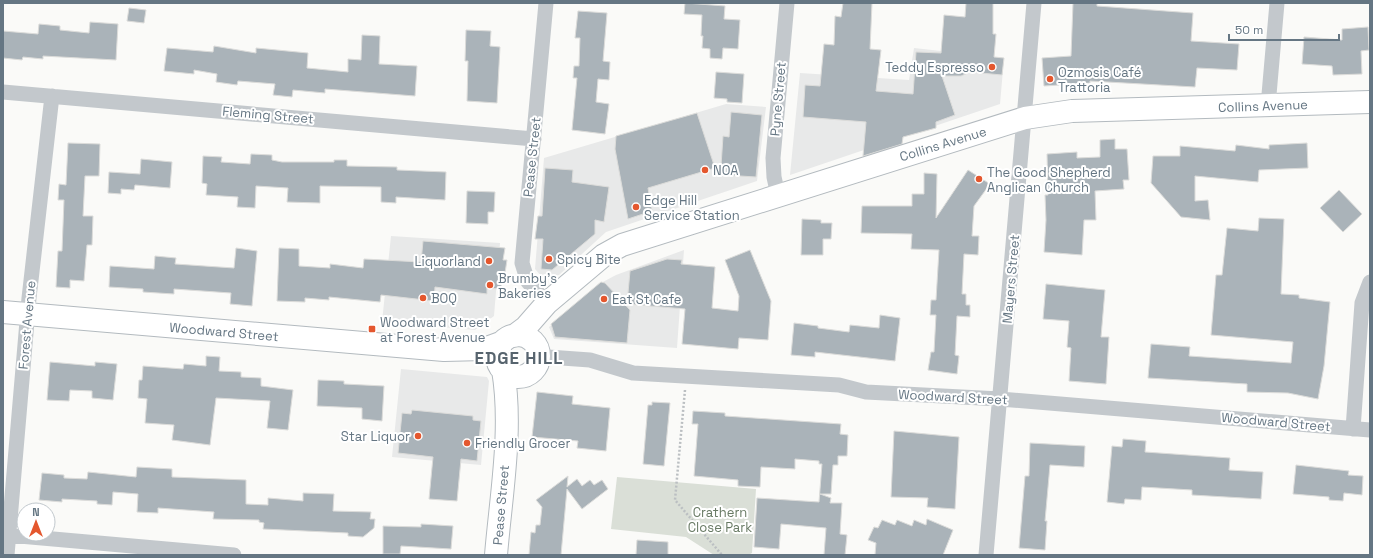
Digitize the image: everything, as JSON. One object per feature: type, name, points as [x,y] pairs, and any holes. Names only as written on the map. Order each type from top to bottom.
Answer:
[{"type":"street","name":"Pease Street","points":[[546,3],[522,263],[528,282],[547,303]]},
{"type":"street","name":"Pyne Street","points":[[778,195],[774,177],[773,158],[786,3]]},
{"type":"street","name":"Mayers Street","points":[[986,555],[1034,3]]},
{"type":"street","points":[[1268,106],[1277,3]]},
{"type":"street","name":"Fleming Street","points":[[3,92],[534,139]]},
{"type":"street","name":"Forest Avenue","points":[[7,555],[27,314],[52,96]]},
{"type":"street","name":"Collins Avenue","points":[[508,339],[526,328],[547,303],[604,255],[622,245],[1025,118],[1072,111],[1370,102]]},
{"type":"street","points":[[1353,429],[1362,303],[1370,282]]},
{"type":"street","points":[[537,350],[527,338],[508,339],[497,354],[502,369],[512,376],[526,375],[536,366],[539,326],[547,303]]},
{"type":"street","name":"Woodward Street","points":[[3,312],[444,350],[484,349],[508,339]]},
{"type":"street","name":"Woodward Street","points":[[444,350],[502,369]]},
{"type":"street","name":"Woodward Street","points":[[537,350],[548,357],[590,360],[628,372],[839,385],[866,392],[1000,399],[1370,430]]},
{"type":"street","name":"Pease Street","points":[[496,555],[507,430],[506,395],[502,369]]},
{"type":"street","name":"Pease Street","points":[[507,430],[526,375]]},
{"type":"street","points":[[8,535],[234,555]]},
{"type":"path","points":[[686,376],[675,500],[722,555]]},
{"type":"shaded area","points":[[914,48],[1004,58],[1000,104],[790,175],[800,73],[909,80]]},
{"type":"shaded area","points":[[726,104],[766,107],[757,181],[606,232],[559,275],[543,278],[535,269],[544,158]]},
{"type":"shaded area","points":[[391,236],[500,243],[494,316],[475,330],[382,322]]},
{"type":"shaded area","points":[[684,250],[677,348],[554,339],[549,327],[601,283],[616,275]]},
{"type":"shaded area","points":[[401,369],[487,377],[489,381],[481,465],[392,457]]},
{"type":"green space","name":"Crathern Close Park","points":[[617,477],[756,489],[752,553],[748,555],[714,555],[686,537],[611,529]]},
{"type":"building","points":[[685,3],[725,6],[724,19],[740,20],[738,49],[723,48],[722,59],[710,58],[710,49],[702,48],[702,15],[684,14]]},
{"type":"building","points":[[843,3],[872,3],[870,49],[881,50],[876,91],[913,94],[916,52],[941,53],[944,15],[965,17],[966,3],[993,3],[993,34],[996,34],[994,57],[1004,58],[1002,75],[970,72],[961,76],[942,76],[955,115],[936,122],[936,128],[903,137],[902,144],[863,156],[866,122],[803,117],[805,85],[820,86],[824,44],[834,45],[835,16],[841,17]]},
{"type":"building","points":[[1073,3],[1097,3],[1097,6],[1193,13],[1191,41],[1239,44],[1237,70],[1197,68],[1195,87],[1090,81],[1090,83],[1044,86],[1042,58],[1071,56]]},
{"type":"building","points":[[129,8],[146,10],[144,23],[127,21]]},
{"type":"building","points":[[578,11],[607,13],[603,61],[610,62],[609,80],[598,79],[596,102],[609,104],[605,134],[572,130],[577,78],[573,78],[574,66],[579,66],[580,38],[575,38]]},
{"type":"building","points":[[90,22],[118,24],[116,60],[43,56],[43,59],[23,57],[22,60],[3,58],[3,31],[38,34],[39,24],[60,26],[60,30],[89,33]]},
{"type":"building","points":[[1368,27],[1369,50],[1361,51],[1362,74],[1333,75],[1332,66],[1302,64],[1304,37],[1342,40],[1342,29]]},
{"type":"building","points":[[466,30],[491,31],[490,46],[500,47],[497,103],[467,101],[468,61],[465,61]]},
{"type":"building","points":[[362,35],[380,36],[379,64],[417,66],[415,96],[325,89],[325,93],[293,90],[292,97],[273,95],[275,84],[238,81],[237,85],[216,82],[217,74],[194,70],[194,74],[164,71],[167,48],[213,52],[214,46],[256,53],[256,48],[308,53],[307,68],[348,72],[348,59],[361,60]]},
{"type":"building","points":[[716,72],[744,74],[742,103],[727,102],[727,99],[714,98]]},
{"type":"building","points":[[731,112],[762,115],[756,177],[725,175],[726,164],[721,166],[723,136],[729,137]]},
{"type":"building","points":[[697,113],[715,168],[648,188],[652,211],[628,219],[615,149],[616,136]]},
{"type":"building","points":[[1115,139],[1115,149],[1127,149],[1129,180],[1123,180],[1124,189],[1095,191],[1096,220],[1084,220],[1082,255],[1044,252],[1046,220],[1045,195],[1048,195],[1047,154],[1077,152],[1077,158],[1100,157],[1100,140]]},
{"type":"building","points":[[68,143],[100,144],[99,176],[85,176],[83,216],[93,216],[92,245],[87,245],[84,281],[70,280],[70,288],[56,287],[58,251],[62,251],[64,200],[58,200],[59,184],[66,185]]},
{"type":"building","points":[[1307,143],[1308,168],[1259,170],[1258,182],[1195,176],[1195,201],[1208,200],[1210,220],[1181,217],[1151,183],[1153,156],[1180,156],[1180,146],[1235,151],[1236,145],[1269,149],[1269,145]]},
{"type":"building","points":[[251,154],[272,155],[272,160],[282,162],[334,162],[334,160],[347,160],[347,166],[397,167],[397,170],[446,172],[445,200],[396,197],[396,203],[381,202],[381,187],[320,186],[320,203],[287,202],[288,188],[256,186],[255,208],[237,207],[238,197],[206,195],[207,184],[202,183],[203,156],[222,157],[221,162],[250,164]]},
{"type":"building","points":[[141,159],[172,162],[170,188],[135,185],[134,190],[121,189],[121,194],[108,193],[109,172],[140,174]]},
{"type":"building","points":[[545,168],[573,170],[572,182],[609,187],[604,222],[595,220],[595,234],[552,270],[541,269],[543,239],[535,239],[538,216],[542,216]]},
{"type":"building","points":[[968,170],[990,184],[974,206],[972,236],[979,236],[978,255],[964,254],[962,294],[966,294],[966,305],[970,305],[970,317],[957,316],[955,355],[959,356],[957,374],[928,370],[931,352],[934,352],[936,315],[930,315],[931,300],[936,300],[939,250],[911,249],[912,234],[861,233],[862,206],[912,206],[912,194],[924,194],[924,173],[937,174],[936,218]]},
{"type":"building","points":[[1339,190],[1362,214],[1343,232],[1320,208]]},
{"type":"building","points":[[467,191],[495,192],[494,212],[488,212],[488,224],[466,223]]},
{"type":"building","points":[[1259,218],[1284,219],[1281,294],[1299,295],[1299,298],[1330,302],[1324,366],[1318,399],[1288,393],[1247,392],[1247,384],[1148,378],[1151,344],[1190,347],[1189,356],[1291,363],[1293,342],[1211,335],[1216,275],[1222,275],[1227,228],[1258,231]]},
{"type":"building","points":[[802,219],[821,220],[821,223],[832,223],[831,239],[823,239],[823,255],[801,255]]},
{"type":"building","points":[[423,241],[505,248],[503,260],[507,260],[505,273],[502,273],[501,289],[487,288],[487,294],[435,287],[434,301],[381,295],[380,302],[329,297],[329,300],[305,298],[305,302],[277,301],[279,248],[299,249],[299,266],[330,268],[330,264],[363,268],[364,259],[421,262]]},
{"type":"building","points":[[236,248],[257,251],[252,306],[230,304],[231,293],[174,289],[174,294],[143,292],[143,289],[109,287],[110,266],[154,269],[155,256],[176,258],[175,264],[234,268]]},
{"type":"building","points":[[750,250],[771,301],[768,340],[739,338],[738,349],[682,344],[685,309],[627,304],[630,271],[667,259],[682,260],[681,264],[715,267],[712,308],[738,311],[739,296],[725,260]]},
{"type":"building","points":[[601,282],[605,283],[630,310],[627,343],[555,337],[551,324]]},
{"type":"building","points":[[1046,284],[1105,290],[1101,337],[1109,337],[1106,384],[1069,381],[1071,348],[1067,347],[1069,321],[1043,319]]},
{"type":"building","points":[[880,315],[900,318],[895,361],[815,352],[815,357],[791,355],[794,323],[849,332],[850,325],[879,328]]},
{"type":"building","points":[[206,356],[220,357],[219,371],[241,372],[241,377],[261,378],[261,386],[293,390],[288,430],[267,428],[270,401],[216,398],[210,445],[172,440],[174,425],[145,423],[147,399],[138,398],[139,380],[142,380],[143,366],[183,369],[184,364],[206,366]]},
{"type":"building","points":[[50,362],[95,366],[95,362],[117,364],[113,400],[92,398],[92,391],[70,390],[69,401],[47,400]]},
{"type":"building","points":[[318,380],[344,381],[344,384],[384,386],[382,421],[362,419],[362,408],[317,406]]},
{"type":"building","points":[[537,392],[573,396],[572,404],[610,408],[606,451],[577,448],[578,441],[532,437]]},
{"type":"building","points":[[652,402],[670,403],[664,466],[643,464],[648,405],[652,405]]},
{"type":"building","points":[[412,410],[473,416],[473,420],[481,421],[477,461],[461,459],[457,501],[429,499],[433,457],[398,453],[402,413],[411,414]]},
{"type":"building","points":[[693,411],[725,413],[725,416],[841,424],[840,434],[848,435],[847,456],[838,456],[838,465],[833,465],[831,494],[820,494],[831,498],[830,503],[842,503],[840,534],[847,535],[845,555],[824,555],[826,528],[781,524],[779,549],[754,547],[757,498],[819,502],[822,464],[819,464],[819,461],[795,459],[795,469],[761,467],[760,487],[738,486],[738,480],[694,476],[698,424],[692,424]]},
{"type":"building","points":[[894,431],[959,437],[955,509],[927,507],[928,498],[891,497]]},
{"type":"building","points":[[1123,439],[1146,441],[1145,452],[1230,458],[1229,470],[1263,472],[1261,499],[1192,495],[1192,490],[1142,487],[1141,500],[1125,499],[1124,504],[1107,502],[1112,446],[1122,447]]},
{"type":"building","points":[[1030,443],[1085,446],[1084,467],[1050,465],[1045,521],[1047,521],[1045,550],[1019,548],[1025,476],[1029,476]]},
{"type":"building","points":[[1296,465],[1349,471],[1348,475],[1363,476],[1362,495],[1344,493],[1343,501],[1329,500],[1329,497],[1293,494]]},
{"type":"building","points":[[137,467],[172,469],[172,477],[246,480],[246,504],[268,505],[268,498],[303,501],[303,493],[334,494],[333,511],[371,512],[370,519],[375,519],[374,528],[363,537],[348,536],[348,533],[263,529],[264,523],[259,522],[259,520],[213,519],[214,512],[158,508],[158,513],[137,512],[138,494],[113,492],[112,505],[97,504],[97,501],[62,499],[62,502],[39,500],[42,473],[64,475],[64,478],[87,479],[88,472],[136,477]]},
{"type":"building","points":[[568,476],[567,487],[577,479],[582,486],[590,480],[594,485],[602,480],[608,489],[582,509],[567,489],[561,555],[529,555],[531,532],[535,533],[536,525],[540,525],[542,507],[536,500]]},
{"type":"building","points":[[927,519],[953,530],[943,555],[875,555],[876,543],[868,540],[874,527],[878,528],[882,520],[895,525],[897,520],[912,526],[914,520],[926,525]]},
{"type":"building","points":[[421,524],[453,526],[451,549],[401,546],[400,554],[383,554],[383,526],[421,527]]},
{"type":"building","points":[[637,540],[668,542],[668,555],[636,555]]},
{"type":"place","name":"Teddy Espresso","points":[[992,67]]},
{"type":"place","name":"Ozmosis Café Trattoria","points":[[1050,79]]},
{"type":"place","name":"NOA","points":[[705,170]]},
{"type":"place","name":"The Good Shepherd Anglican Church","points":[[979,179]]},
{"type":"place","name":"Edge Hill Service Station","points":[[636,207]]},
{"type":"place","name":"Spicy Bite","points":[[549,259]]},
{"type":"place","name":"Liquorland","points":[[489,261]]},
{"type":"place","name":"Brumby's Bakeries","points":[[490,285]]},
{"type":"place","name":"BOQ","points":[[423,298]]},
{"type":"place","name":"Eat St Cafe","points":[[604,299]]},
{"type":"place","name":"Woodward Street at Forest Avenue","points":[[372,329]]},
{"type":"place","name":"Star Liquor","points":[[418,436]]},
{"type":"place","name":"Friendly Grocer","points":[[467,443]]},
{"type":"district","name":"EDGE HILL","points":[[519,358]]}]
